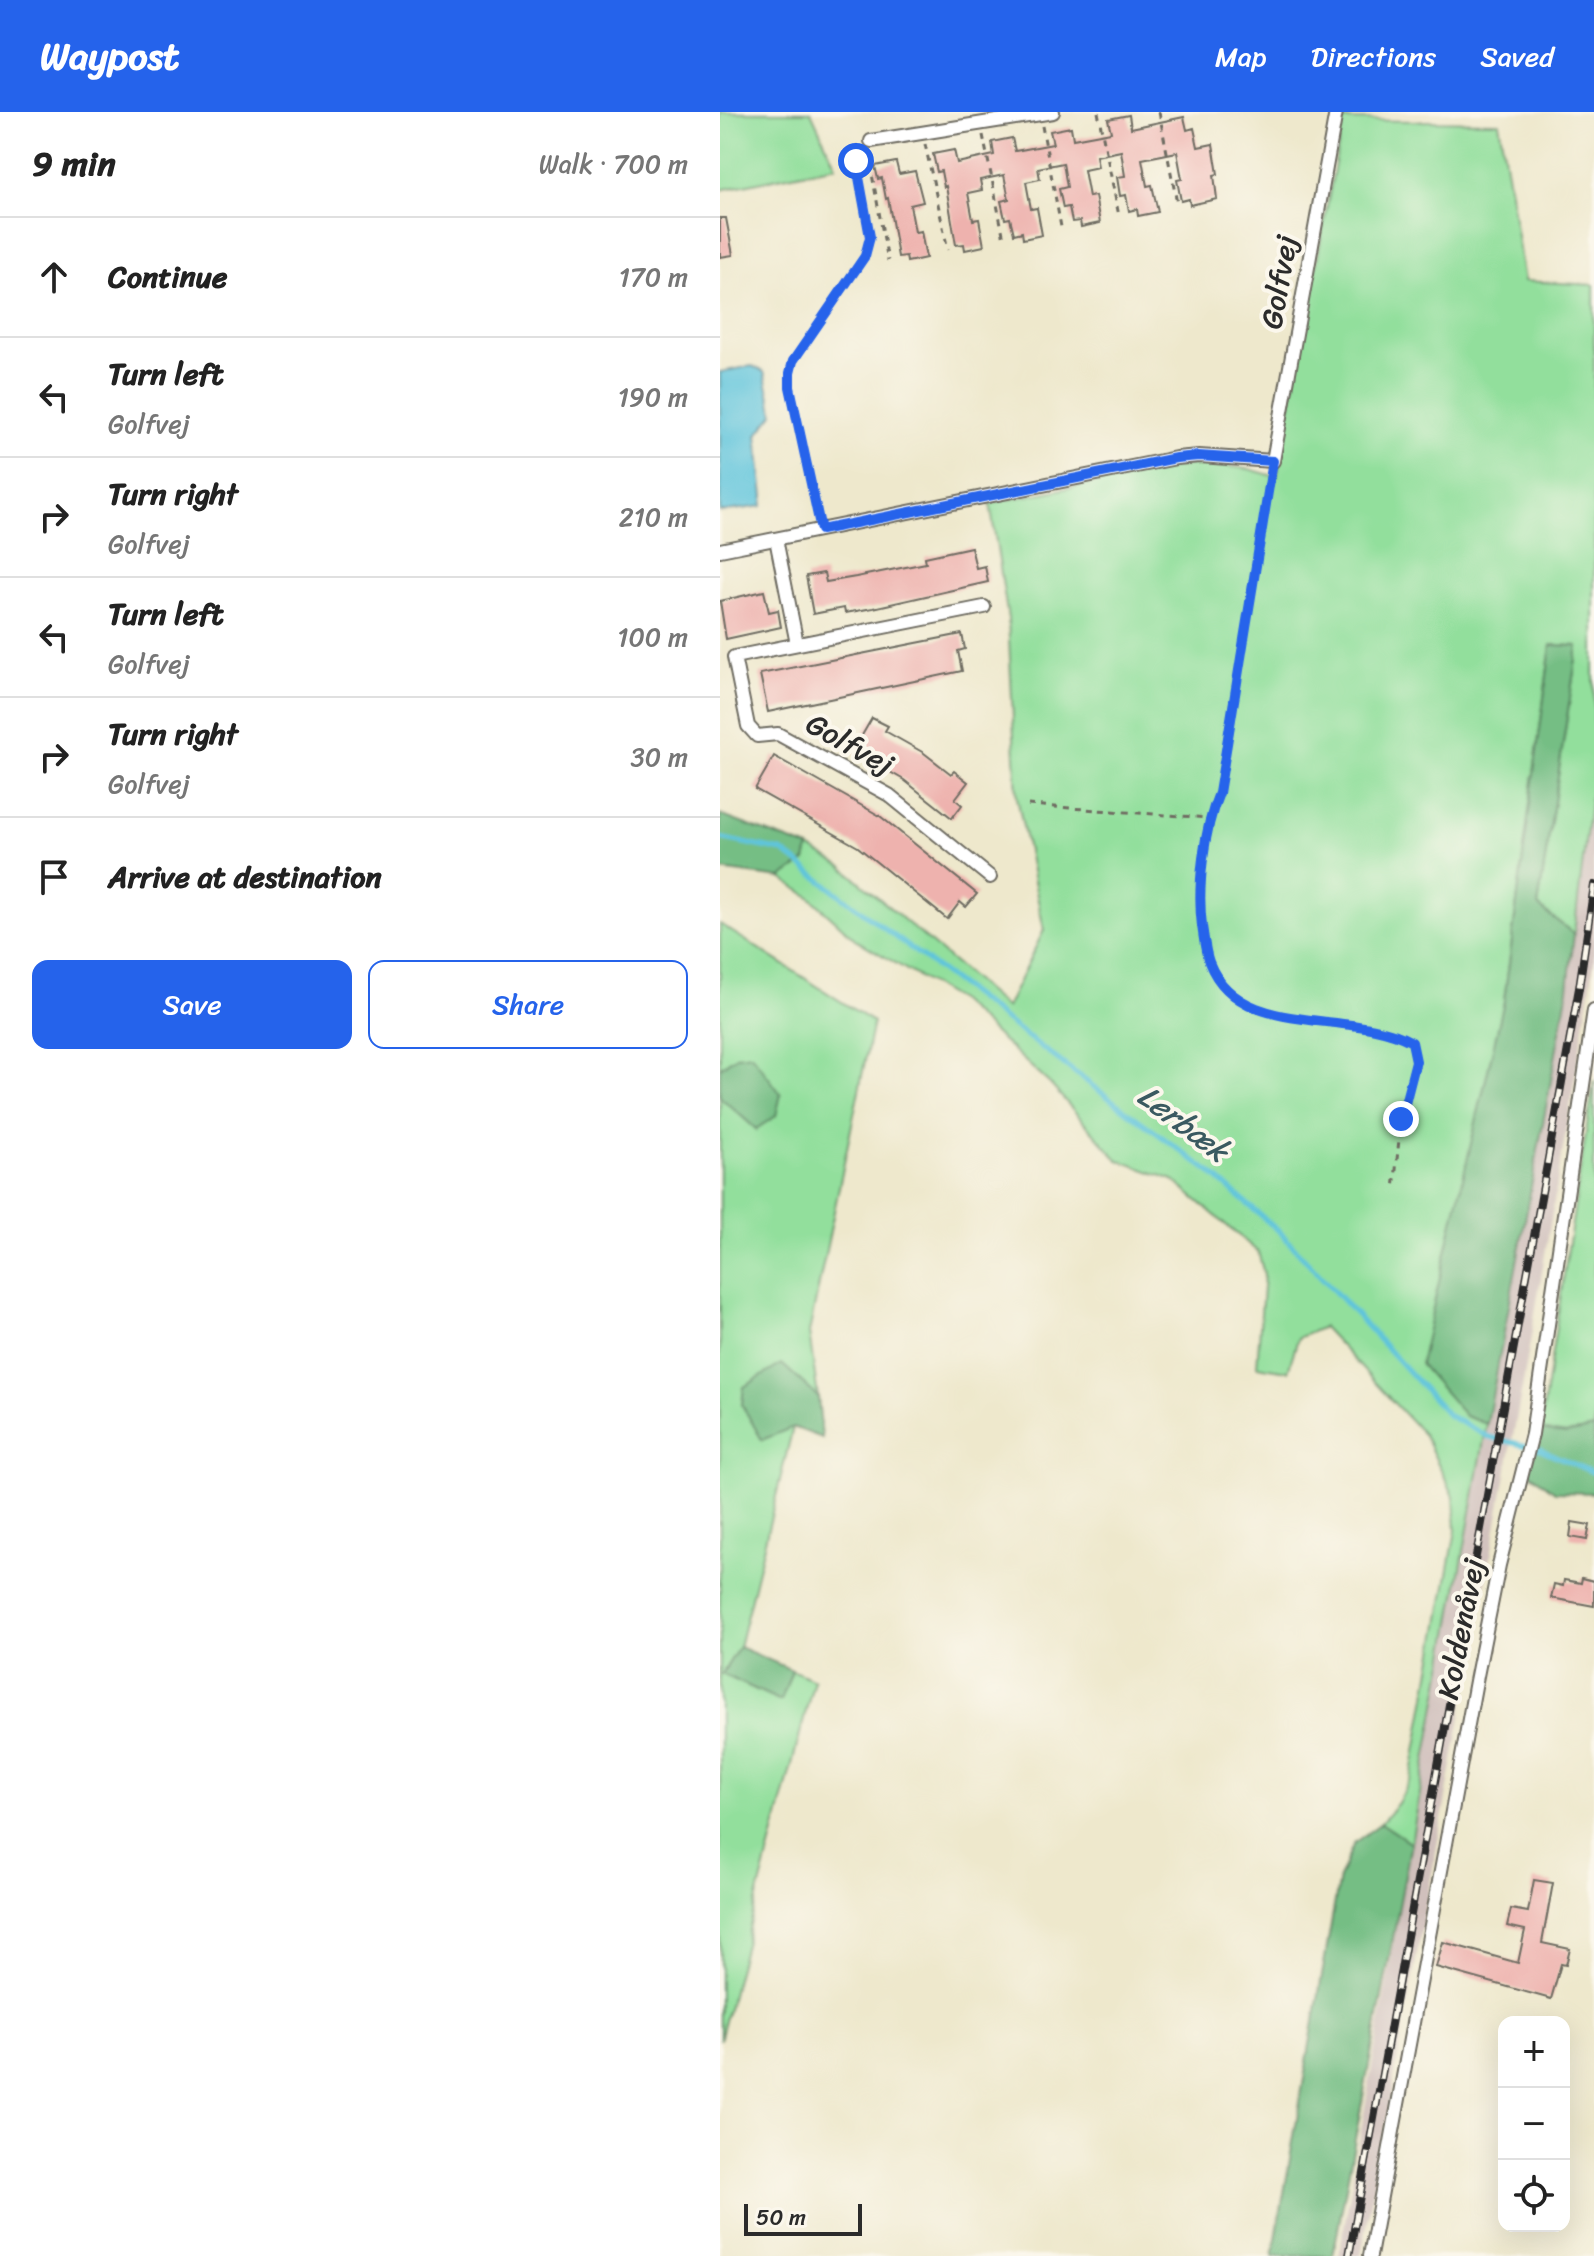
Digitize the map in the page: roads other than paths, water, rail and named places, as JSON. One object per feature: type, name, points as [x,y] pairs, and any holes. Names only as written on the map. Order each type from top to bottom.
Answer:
[{"type":"street","name":"Golfvej","points":[[776,539],[1176,458],[1199,456],[1273,461],[1336,112]]},
{"type":"street","points":[[871,141],[1046,113]]},
{"type":"street","points":[[720,550],[776,539],[797,644]]},
{"type":"street","name":"Golfvej","points":[[984,607],[734,657],[748,726],[757,736],[778,734],[889,795],[990,877]]},
{"type":"street","name":"Koldenåvej","points":[[1370,2256],[1479,1666],[1499,1565],[1532,1434],[1594,1010]]},
{"type":"water","points":[[752,366],[764,372],[774,414],[757,435],[764,496],[762,506],[720,512],[720,372]]},
{"type":"waterway","name":"Lerbæk","points":[[720,838],[782,851],[1210,1172],[1280,1232],[1449,1416],[1489,1437],[1540,1449],[1594,1473]]},
{"type":"railway","points":[[1349,2256],[1579,988],[1594,885]]}]
